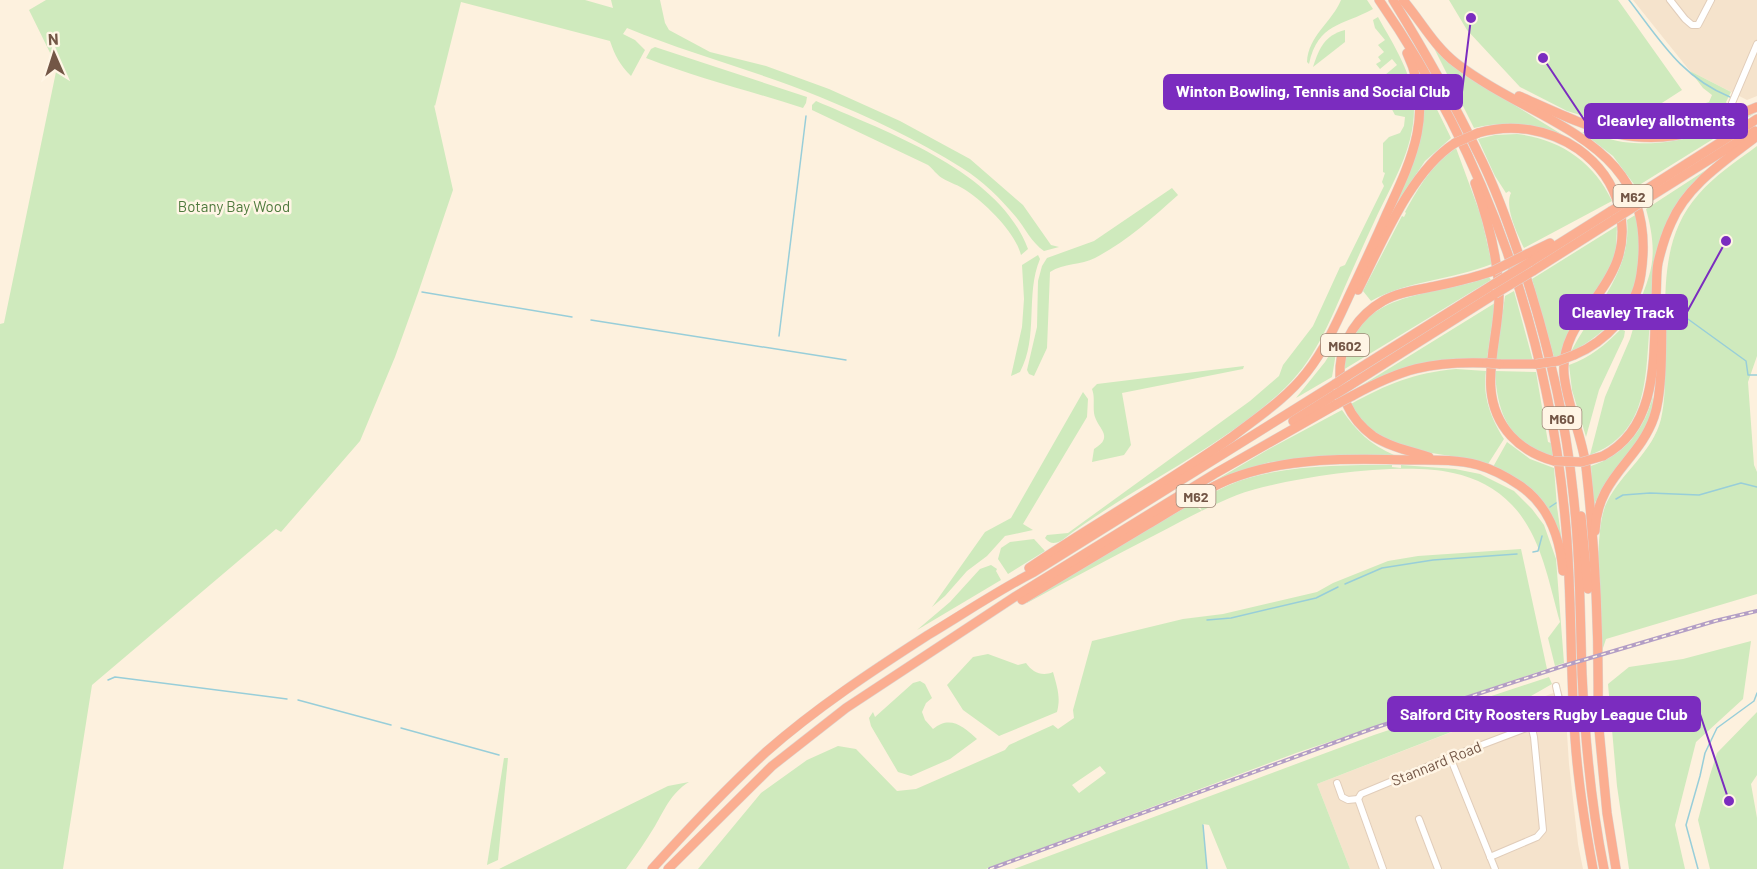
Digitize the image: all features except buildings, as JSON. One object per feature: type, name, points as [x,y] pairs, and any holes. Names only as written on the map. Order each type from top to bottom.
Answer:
[{"type":"highway","name":"M60","points":[[1379,0],[1414,55],[1456,129],[1494,215],[1539,359],[1563,492],[1575,739],[1593,869]]},
{"type":"highway","name":"M60","points":[[1335,326],[1407,170],[1419,126],[1420,95],[1414,68],[1400,36],[1379,0]]},
{"type":"highway","name":"M60","points":[[1393,0],[1424,50],[1477,151],[1504,213],[1529,285],[1559,398],[1571,473],[1580,574],[1586,738],[1590,784],[1604,869]]},
{"type":"highway","points":[[1403,0],[1444,52],[1458,64],[1486,82],[1605,132],[1658,138],[1690,133],[1757,107]]},
{"type":"highway","name":"M62","points":[[1336,394],[1352,396],[1374,384],[1412,369],[1444,363],[1536,364],[1558,361],[1590,347],[1609,332],[1627,310],[1634,296],[1641,279],[1645,253],[1644,229],[1640,213],[1622,174],[1595,147],[1486,82]]},
{"type":"highway","name":"M602","points":[[1644,196],[1757,119]]},
{"type":"highway","name":"M60","points":[[1456,129],[1493,243],[1499,303],[1490,366],[1493,403],[1503,425],[1517,443],[1534,454],[1554,461],[1576,463],[1603,456],[1630,435],[1645,406],[1651,372],[1658,263],[1661,257]]},
{"type":"highway","name":"M60","points":[[1188,476],[1271,414],[1294,394],[1318,367],[1336,337],[1412,188],[1434,159],[1455,143],[1478,133],[1499,129],[1522,129],[1543,133],[1572,145],[1592,160],[1612,186],[1620,209],[1623,235],[1616,266],[1607,284],[1573,334],[1564,361],[1566,388],[1585,465],[1594,573],[1598,712]]},
{"type":"highway","name":"M602","points":[[1348,381],[1495,294],[1530,262],[1757,130]]},
{"type":"highway","points":[[1661,257],[1670,224],[1687,196],[1716,168],[1757,136]]},
{"type":"highway","name":"M602","points":[[1216,473],[1336,394],[1348,381],[1494,284],[1600,217],[1613,215]]},
{"type":"highway","name":"M60","points":[[1594,573],[1596,524],[1602,497],[1611,479],[1645,435],[1657,407],[1661,257]]},
{"type":"highway","name":"M602","points":[[1440,460],[1389,444],[1374,436],[1357,420],[1344,397],[1340,384],[1343,352],[1352,331],[1361,319],[1384,300],[1530,262]]},
{"type":"highway","name":"M62","points":[[652,869],[766,753],[836,697],[1003,588],[1046,557],[1197,461],[1268,410],[1309,370],[1335,326]]},
{"type":"highway","name":"M602","points":[[1188,476],[1336,394]]},
{"type":"highway","name":"M60","points":[[1440,460],[1489,469],[1520,486],[1531,495],[1550,520],[1559,544],[1570,608]]},
{"type":"highway","name":"M62","points":[[979,621],[1017,602],[1189,499],[1243,474],[1277,467],[1333,461],[1440,460]]},
{"type":"highway","name":"M62","points":[[668,869],[772,766],[808,736],[1016,596],[1216,473]]},
{"type":"highway","name":"M60","points":[[1571,473],[1583,529],[1607,813],[1616,869]]},
{"type":"highway","name":"M62","points":[[1003,588],[1034,572],[1188,476]]},
{"type":"street","points":[[1671,0],[1692,25],[1698,25],[1712,0]]},
{"type":"street","points":[[1732,103],[1757,44]]},
{"type":"street","name":"Stannard Road","points":[[1358,800],[1361,794],[1550,719],[1558,713],[1561,705],[1556,687]]},
{"type":"street","points":[[1490,856],[1537,837],[1543,830],[1531,725]]},
{"type":"street","points":[[1450,757],[1495,869]]},
{"type":"street","points":[[1337,783],[1342,797],[1348,800],[1358,800],[1383,869]]},
{"type":"street","points":[[1419,819],[1438,869]]},
{"type":"shaded area","points":[[1633,0],[1757,0],[1757,96],[1747,100],[1690,71]]},
{"type":"shaded area","points":[[1561,690],[1565,703],[1569,764],[1583,869],[1350,869],[1317,784]]},
{"type":"green space","name":"Botany Bay Wood","points":[[46,0],[585,0],[613,8],[611,0],[660,0],[665,23],[669,30],[710,52],[766,66],[829,89],[900,121],[970,159],[1023,205],[1051,245],[1059,247],[1044,251],[1040,248],[997,197],[977,178],[962,168],[893,130],[820,97],[627,28],[623,34],[635,40],[645,50],[631,76],[618,60],[610,41],[461,2],[434,105],[453,190],[395,357],[360,441],[281,532],[276,529],[92,685],[63,869],[0,869],[0,324],[4,323],[57,67],[29,10]]},
{"type":"green space","points":[[1341,0],[1367,0],[1373,9],[1325,33],[1318,40],[1309,64],[1307,62],[1311,44]]},
{"type":"green space","points":[[1449,0],[1618,0],[1682,90],[1634,121],[1628,128],[1709,102],[1712,95],[1703,88],[1690,71],[1731,92],[1726,102],[1731,112],[1672,131],[1649,132],[1627,129],[1567,111],[1520,87],[1467,30]]},
{"type":"green space","points":[[1378,17],[1411,84],[1413,124],[1401,166],[1316,348],[1286,387],[1233,430],[1088,521],[1061,541],[1054,543],[1049,541],[1045,538],[1047,535],[1068,533],[1250,401],[1279,376],[1283,365],[1313,326],[1340,267],[1345,265],[1384,186],[1382,182],[1385,173],[1383,172],[1383,143],[1389,137],[1400,133],[1404,126],[1405,117],[1395,115],[1388,102],[1394,96],[1385,75],[1397,65],[1392,59],[1380,69],[1376,64],[1381,61],[1378,57],[1384,52],[1378,45],[1385,40],[1375,28],[1373,20]]},
{"type":"green space","points":[[1345,30],[1345,42],[1313,67],[1324,43],[1332,35]]},
{"type":"green space","points":[[655,47],[807,97],[806,103],[803,108],[646,58],[651,49]]},
{"type":"green space","points":[[1434,48],[1463,73],[1566,137],[1543,129],[1521,125],[1498,124],[1474,128]]},
{"type":"green space","points":[[1417,69],[1451,138],[1425,161],[1396,204],[1416,154],[1423,122],[1422,88]]},
{"type":"green space","points":[[816,101],[907,141],[967,176],[993,197],[1013,222],[1028,249],[1021,255],[1013,237],[999,219],[967,191],[942,178],[928,165],[812,110],[812,105]]},
{"type":"green space","points":[[1755,113],[1636,187],[1613,156],[1582,132],[1623,142],[1658,143],[1707,133]]},
{"type":"green space","points":[[1517,134],[1547,141],[1574,155],[1596,175],[1612,201],[1524,248],[1510,213],[1511,193],[1509,191],[1506,193],[1495,176],[1478,139],[1495,135]]},
{"type":"green space","points":[[1757,146],[1757,356],[1748,382],[1754,465],[1757,472],[1757,594],[1606,639],[1602,651],[1599,553],[1602,516],[1613,491],[1651,442],[1661,419],[1665,385],[1667,269],[1671,249],[1685,212],[1698,195],[1711,181]]},
{"type":"green space","points":[[1456,148],[1481,216],[1492,264],[1462,274],[1415,284],[1371,301],[1363,291],[1402,216],[1404,217],[1410,202],[1427,177]]},
{"type":"green space","points":[[1706,170],[1680,200],[1667,222],[1659,247],[1651,311],[1638,308],[1649,276],[1653,251],[1646,209]]},
{"type":"green space","points":[[1172,188],[1178,195],[1118,244],[1095,258],[1050,272],[1047,348],[1034,376],[1029,374],[1027,370],[1037,327],[1038,281],[1047,258],[1094,241]]},
{"type":"green space","points":[[1637,214],[1641,246],[1640,268],[1629,298],[1610,324],[1598,335],[1571,352],[1617,273],[1627,239],[1627,220]]},
{"type":"green space","points":[[1617,226],[1613,261],[1562,355],[1554,357],[1532,279]]},
{"type":"green space","points":[[1038,255],[1040,259],[1033,286],[1031,330],[1026,359],[1020,372],[1011,376],[1022,327],[1024,299],[1022,265]]},
{"type":"green space","points":[[1489,277],[1491,280],[1343,370],[1350,343],[1362,324],[1379,310],[1420,294]]},
{"type":"green space","points":[[1514,291],[1533,361],[1496,360],[1505,296]]},
{"type":"green space","points":[[1495,303],[1487,359],[1453,360],[1351,392]]},
{"type":"green space","points":[[1638,312],[1649,315],[1650,322],[1645,382],[1641,400],[1624,432],[1610,445],[1590,455],[1605,397],[1630,339]]},
{"type":"green space","points":[[1621,329],[1625,331],[1624,337],[1599,390],[1586,437],[1572,390],[1569,365],[1597,350]]},
{"type":"green space","points":[[1338,341],[1332,377],[1296,398],[1325,362]]},
{"type":"green space","points":[[1244,366],[1243,369],[1122,393],[1131,445],[1124,455],[1092,462],[1094,449],[1104,440],[1103,432],[1094,413],[1092,389],[1097,384]]},
{"type":"green space","points":[[1456,369],[1486,371],[1485,389],[1489,406],[1504,439],[1488,464],[1395,444],[1380,437],[1367,427],[1351,404],[1401,380]]},
{"type":"green space","points":[[1495,371],[1536,372],[1548,442],[1551,443],[1553,456],[1526,444],[1508,425],[1499,400]]},
{"type":"green space","points":[[1083,392],[1088,399],[1087,417],[1023,524],[1033,530],[1005,536],[932,607],[985,532],[1011,518]]},
{"type":"green space","points":[[1653,396],[1652,410],[1646,429],[1604,485],[1593,507],[1591,466],[1614,455],[1631,440],[1644,420]]},
{"type":"green space","points":[[1342,410],[1365,437],[1394,455],[1270,462],[1216,480],[1269,449]]},
{"type":"green space","points":[[1507,442],[1530,459],[1554,468],[1562,542],[1550,517],[1493,467]]},
{"type":"green space","points":[[1373,465],[1392,465],[1392,467],[1401,468],[1401,465],[1455,469],[1480,474],[1514,491],[1544,525],[1556,559],[1564,663],[1555,666],[1548,638],[1560,622],[1543,560],[1530,530],[1506,499],[1478,481],[1453,473],[1431,470],[1375,470],[1345,473],[1259,488],[1202,511],[1197,500],[1228,485],[1257,476],[1295,469]]},
{"type":"green space","points":[[1196,502],[1202,511],[1027,603],[1024,601],[1193,503]]},
{"type":"green space","points":[[1034,539],[1045,551],[1008,574],[998,559],[1001,548],[1010,542]]},
{"type":"green space","points":[[1521,549],[1547,669],[1296,753],[986,869],[698,869],[761,793],[807,760],[838,746],[856,749],[897,791],[916,789],[1005,750],[1009,745],[1053,725],[1058,729],[1074,718],[1073,710],[1092,641],[1183,619],[1223,614],[1317,592],[1333,583],[1388,561],[1418,556]],"holes":[[[1100,766],[1106,773],[1079,793],[1072,785]]]},
{"type":"green space","points":[[991,565],[997,569],[1001,580],[917,630],[950,602],[980,569]]},
{"type":"green space","points":[[1751,641],[1743,699],[1696,742],[1675,825],[1685,869],[1629,869],[1617,786],[1608,684],[1629,667],[1683,659]]},
{"type":"green space","points":[[988,654],[1018,665],[1026,663],[1038,673],[1053,672],[1059,697],[1057,712],[999,736],[963,710],[947,685],[973,657]]},
{"type":"green space","points":[[1549,677],[1552,684],[1531,696],[1531,701],[1317,784],[1350,869],[1227,869],[1209,825],[1203,824],[1207,869],[1014,869],[1374,735]]},
{"type":"green space","points":[[920,681],[925,684],[932,698],[926,703],[922,712],[925,720],[933,729],[945,723],[956,724],[977,739],[950,759],[911,776],[898,772],[871,726],[869,718],[873,712],[875,717],[913,683]]},
{"type":"green space","points":[[1757,712],[1757,775],[1751,784],[1757,818],[1757,869],[1710,869],[1698,820],[1710,775],[1717,753]]},
{"type":"green space","points":[[504,758],[508,758],[498,860],[487,865]]},
{"type":"green space","points":[[689,782],[669,802],[626,869],[499,869],[668,786]]},
{"type":"waterway","points":[[1629,0],[1662,43],[1685,68],[1713,89],[1730,97]]},
{"type":"waterway","points":[[779,336],[806,116]]},
{"type":"waterway","points":[[422,292],[572,317]]},
{"type":"waterway","points":[[1681,314],[1746,361],[1748,375],[1757,375]]},
{"type":"waterway","points":[[591,320],[846,360]]},
{"type":"waterway","points":[[1616,499],[1623,495],[1650,493],[1699,495],[1741,483],[1757,487]]},
{"type":"waterway","points":[[1550,507],[1556,503]]},
{"type":"waterway","points":[[1533,552],[1538,551],[1542,536]]},
{"type":"waterway","points":[[1345,584],[1382,568],[1433,560],[1517,554]]},
{"type":"waterway","points":[[1207,620],[1231,618],[1316,598],[1338,587]]},
{"type":"waterway","points":[[108,680],[115,677],[287,699]]},
{"type":"waterway","points":[[1698,869],[1686,825],[1705,753],[1717,728],[1754,701],[1757,693]]},
{"type":"waterway","points":[[298,700],[391,725]]},
{"type":"waterway","points":[[401,728],[499,755]]},
{"type":"waterway","points":[[1203,825],[1207,869]]},
{"type":"railway","points":[[990,869],[1374,728],[1563,666],[1715,621],[1757,611]]},
{"type":"place","name":"Winton Bowling, Tennis and Social Club","points":[[1471,18]]},
{"type":"place","name":"Cleavley allotments","points":[[1543,58]]},
{"type":"place","name":"Cleavley Track","points":[[1726,241]]},
{"type":"place","name":"Salford City Roosters Rugby League Club","points":[[1729,801]]}]
